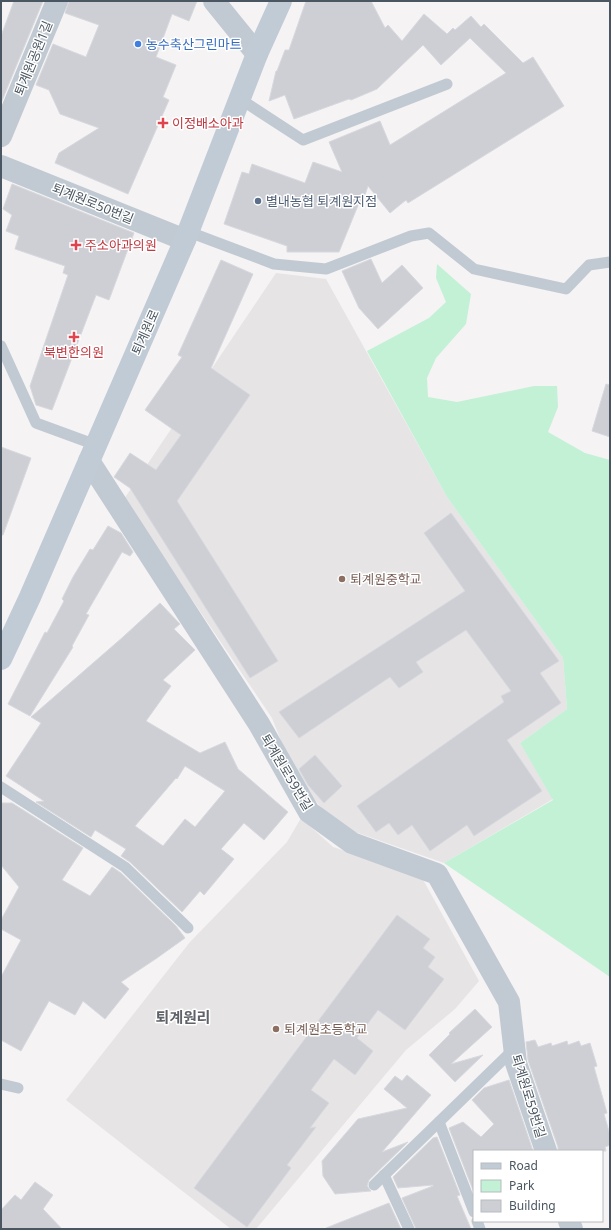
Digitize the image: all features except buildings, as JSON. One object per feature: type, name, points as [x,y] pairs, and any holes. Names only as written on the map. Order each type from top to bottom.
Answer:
[{"type":"street","name":"퇴계원공원1길","points":[[1,136],[57,1]]},
{"type":"street","points":[[214,1],[257,54]]},
{"type":"street","name":"퇴계원로","points":[[1,659],[6,636],[93,453],[187,236],[257,54],[281,1]]},
{"type":"street","name":"퇴계원로50번길","points":[[1,166],[187,236]]},
{"type":"street","name":"퇴계원로59번길","points":[[93,453],[259,724],[309,812],[352,843],[437,874],[509,1002],[516,1063],[546,1150]]},
{"type":"lane","points":[[240,99],[303,140],[447,84]]},
{"type":"lane","points":[[187,236],[274,264],[326,269],[411,236],[428,233],[474,269],[566,289],[589,265],[610,262]]},
{"type":"lane","points":[[1,346],[36,423],[93,453]]},
{"type":"lane","points":[[1,787],[125,867],[188,928]]},
{"type":"lane","points":[[374,1185],[514,1049]]},
{"type":"lane","points":[[1,1084],[18,1088]]},
{"type":"lane","points":[[439,1122],[473,1209]]},
{"type":"lane","points":[[384,1175],[409,1229]]},
{"type":"shaded area","name":"퇴계원중학교","points":[[276,273],[326,279],[447,497],[563,658],[567,709],[520,743],[553,799],[444,863],[338,826],[311,796],[291,766],[272,718],[124,499]]},
{"type":"shaded area","name":"퇴계원초등학교","points":[[301,818],[333,847],[421,876],[479,981],[455,1009],[406,1050],[256,1229],[231,1229],[66,1100],[190,942],[287,842]]},
{"type":"green space","points":[[437,264],[471,294],[466,324],[436,358],[427,378],[428,397],[457,402],[534,386],[557,386],[558,407],[548,432],[585,453],[610,460],[610,977],[444,863],[553,800],[520,743],[567,709],[563,658],[447,497],[367,351],[429,318],[446,302],[436,278]]},
{"type":"place","name":"농수축산그린마트","points":[[138,44]]},
{"type":"place","name":"이정배소아과","points":[[163,123]]},
{"type":"place","name":"별내농협 퇴계원지점","points":[[258,201]]},
{"type":"place","name":"주소아과의원","points":[[76,245]]},
{"type":"place","name":"북변한의원","points":[[74,337]]},
{"type":"place","name":"퇴계원중학교","points":[[342,579]]},
{"type":"place","name":"퇴계원초등학교","points":[[276,1029]]},
{"type":"district","name":"퇴계원리","points":[[183,1018]]}]
